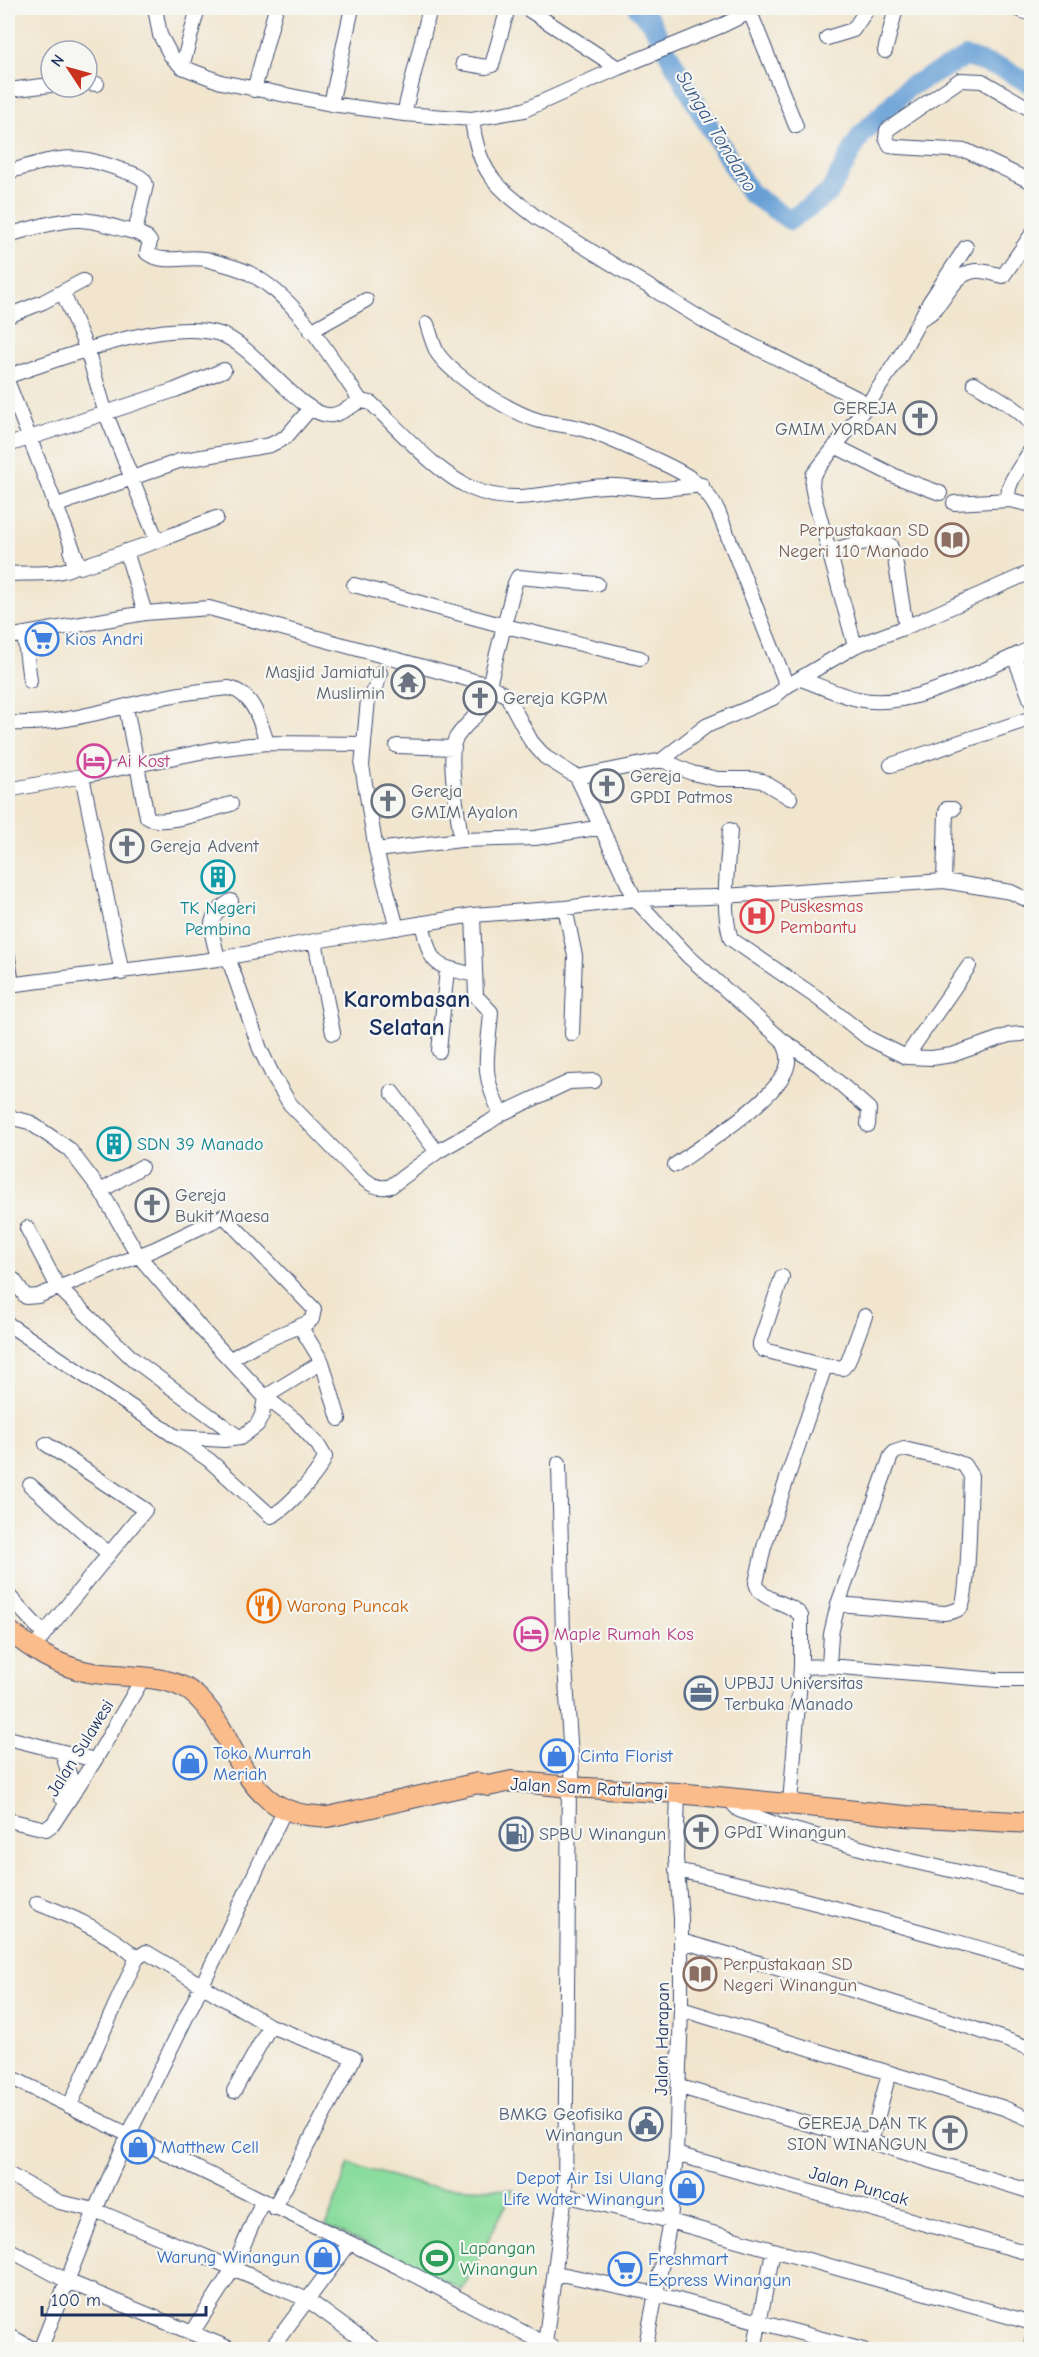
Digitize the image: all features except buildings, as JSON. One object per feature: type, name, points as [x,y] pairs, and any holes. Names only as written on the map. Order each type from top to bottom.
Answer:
[{"type":"highway","name":"Jalan Sam Ratulangi","points":[[8,1630],[33,1651],[64,1666],[89,1672],[171,1681],[190,1691],[203,1703],[256,1785],[285,1809],[308,1815],[328,1817],[478,1783],[488,1786],[512,1781],[678,1793],[906,1816],[1032,1823]]},
{"type":"street","points":[[154,8],[165,47],[182,67],[221,82],[331,104],[404,114],[472,119],[524,110],[754,10],[796,126]]},
{"type":"street","points":[[182,67],[198,8]]},
{"type":"street","points":[[254,90],[276,8]]},
{"type":"street","points":[[331,104],[352,8]]},
{"type":"street","points":[[404,114],[430,8]]},
{"type":"street","points":[[463,63],[486,67],[492,65],[508,8]]},
{"type":"street","points":[[526,8],[618,68]]},
{"type":"street","points":[[827,38],[853,30],[868,8]]},
{"type":"street","points":[[885,51],[896,8]]},
{"type":"street","points":[[1015,8],[1032,14]]},
{"type":"street","points":[[1032,110],[981,81],[960,80],[887,130],[886,138],[890,146],[967,151],[1032,182]]},
{"type":"street","points":[[8,90],[39,86]]},
{"type":"street","points":[[472,119],[480,160],[491,179],[536,217],[708,323],[868,404]]},
{"type":"street","points":[[8,172],[57,158],[74,157],[101,162],[140,177],[146,185],[135,232]]},
{"type":"street","points":[[8,235],[48,224],[76,220],[101,223],[135,232],[149,240],[147,253],[151,255],[170,259],[203,258],[248,272],[280,293],[297,309],[361,401]]},
{"type":"street","points":[[922,318],[934,313],[955,283],[968,273],[976,271],[1003,276],[1032,234]]},
{"type":"street","points":[[855,646],[812,486],[813,476],[868,404],[966,247]]},
{"type":"street","points":[[8,316],[63,293],[83,281]]},
{"type":"street","points":[[63,293],[87,350],[106,414],[157,541]]},
{"type":"street","points":[[311,331],[366,300]]},
{"type":"street","points":[[427,324],[438,353],[463,378],[489,396],[540,421],[587,430],[626,446],[680,470],[702,485],[718,511],[787,687]]},
{"type":"street","points":[[8,376],[87,350],[153,333],[197,330],[220,334],[246,350],[311,408],[329,416],[361,401],[371,403],[439,467],[474,490],[502,496],[521,497],[539,496],[577,488],[608,486],[649,490],[702,485]]},
{"type":"street","points":[[8,445],[106,414],[224,370]]},
{"type":"street","points":[[8,383],[80,567],[216,518]]},
{"type":"street","points":[[974,383],[1020,414],[1032,426]]},
{"type":"street","points":[[55,506],[179,461],[270,445],[286,437],[311,408]]},
{"type":"street","points":[[835,446],[897,477],[940,493]]},
{"type":"street","points":[[1010,500],[1007,491],[1009,484],[1032,447]]},
{"type":"street","points":[[954,503],[1010,500],[1032,505]]},
{"type":"street","points":[[8,574],[43,573],[75,566],[66,533]]},
{"type":"street","points":[[829,551],[875,542],[890,545],[896,559],[906,627]]},
{"type":"street","points":[[126,551],[145,613]]},
{"type":"street","points":[[577,777],[662,760],[706,726],[732,713],[762,704],[855,646],[906,627],[1006,582],[1032,574]]},
{"type":"street","points":[[489,685],[515,583],[519,577],[597,584]]},
{"type":"street","points":[[354,585],[505,626],[640,658]]},
{"type":"street","points":[[8,637],[145,613],[209,608],[489,685],[507,696],[531,741],[545,757],[577,777],[635,899],[688,956],[782,1040],[819,1065],[869,1109],[868,1125]]},
{"type":"street","points":[[24,634],[30,681]]},
{"type":"street","points":[[801,679],[859,700],[885,702],[955,683],[1032,648]]},
{"type":"street","points":[[1014,656],[1032,703]]},
{"type":"street","points":[[380,673],[376,688],[368,699],[362,766],[376,850],[397,928]]},
{"type":"street","points":[[8,723],[36,722],[126,707],[168,696],[233,688],[244,696],[257,712],[267,743]]},
{"type":"street","points":[[126,707],[147,817],[166,821],[231,804]]},
{"type":"street","points":[[461,840],[453,748],[456,739],[480,711]]},
{"type":"street","points":[[891,765],[1032,718]]},
{"type":"street","points":[[8,790],[215,749],[267,743],[364,744]]},
{"type":"street","points":[[396,747],[453,748]]},
{"type":"street","points":[[662,760],[692,773],[718,779],[762,781],[790,798]]},
{"type":"street","points":[[82,776],[122,972]]},
{"type":"street","points":[[944,881],[946,812],[947,809],[953,809]]},
{"type":"street","points":[[376,850],[461,840],[535,838],[602,827]]},
{"type":"street","points":[[730,830],[727,895],[731,939],[819,999],[868,1038],[906,1057],[932,1058],[952,1055],[1009,1035],[1022,1034]]},
{"type":"street","points":[[8,957],[10,985],[223,958],[473,915],[566,908],[635,899],[944,881],[1011,892],[1031,900]]},
{"type":"street","points":[[231,901],[218,909],[212,920],[223,958],[274,1078],[290,1104],[371,1185],[383,1188],[403,1178],[437,1152],[501,1114],[569,1082],[594,1081]]},
{"type":"street","points":[[566,908],[575,956],[572,1034]]},
{"type":"street","points":[[473,915],[476,996],[491,1012],[486,1072],[490,1092],[501,1114]]},
{"type":"street","points":[[422,923],[433,961],[447,969],[475,975]]},
{"type":"street","points":[[315,941],[333,1033]]},
{"type":"street","points":[[906,1057],[969,966]]},
{"type":"street","points":[[439,1051],[447,969]]},
{"type":"street","points":[[675,1165],[778,1086],[788,1061],[782,1040]]},
{"type":"street","points":[[392,1092],[437,1152]]},
{"type":"street","points":[[8,1117],[29,1122],[69,1149],[101,1191],[138,1256],[204,1332],[265,1396],[295,1420],[326,1457],[311,1479],[275,1515],[267,1515],[255,1500],[226,1475],[176,1437],[8,1324]]},
{"type":"street","points":[[101,1191],[141,1167]]},
{"type":"street","points":[[14,1280],[26,1297],[38,1296],[138,1256],[224,1216],[311,1303],[314,1309],[312,1319],[255,1345],[231,1359]]},
{"type":"street","points":[[27,1228],[58,1287],[134,1360],[240,1438]]},
{"type":"street","points":[[782,1277],[760,1346],[768,1351],[840,1368],[848,1362],[865,1316]]},
{"type":"street","points":[[300,1326],[322,1362],[339,1419]]},
{"type":"street","points":[[265,1396],[322,1362]]},
{"type":"street","points":[[789,1803],[801,1667],[801,1616],[794,1609],[760,1592],[756,1583],[764,1547],[825,1366]]},
{"type":"street","points":[[176,1437],[224,1440],[240,1438],[256,1425],[262,1415],[265,1396]]},
{"type":"street","points":[[33,1651],[44,1634],[145,1510],[46,1444]]},
{"type":"street","points":[[829,1666],[831,1634],[838,1604],[891,1456],[904,1449],[964,1465],[971,1476],[967,1568],[962,1605],[956,1611],[944,1613],[838,1604]]},
{"type":"street","points":[[8,2076],[399,2267],[551,2347],[556,2273],[565,2195],[571,1787],[563,1636],[559,1463]]},
{"type":"street","points":[[30,1485],[109,1554]]},
{"type":"street","points":[[8,1595],[44,1634]]},
{"type":"street","points":[[801,1667],[829,1666],[998,1680],[1032,1680]]},
{"type":"street","name":"Jalan Sulawesi","points":[[47,1826],[95,1760],[143,1678]]},
{"type":"street","points":[[8,1738],[95,1760]]},
{"type":"street","points":[[8,1820],[47,1826],[70,1777],[62,1752]]},
{"type":"street","name":"Jalan Harapan","points":[[645,2349],[670,2221],[680,2087],[681,1918],[676,1870],[678,1793]]},
{"type":"street","points":[[732,1798],[739,1810],[783,1827],[886,1855],[1032,1889]]},
{"type":"street","points":[[40,2349],[95,2210],[129,2134],[285,1809]]},
{"type":"street","points":[[676,1870],[827,1904],[1032,1964]]},
{"type":"street","points":[[37,1903],[58,1911],[114,1941],[137,1958]]},
{"type":"street","points":[[681,1941],[862,1991],[1032,2049]]},
{"type":"street","points":[[70,2105],[137,1958],[142,1953],[151,1953],[270,2026],[354,2058],[232,2269],[192,2332]]},
{"type":"street","points":[[681,2009],[1004,2108],[1032,2120]]},
{"type":"street","points":[[234,2091],[270,2026]]},
{"type":"street","points":[[872,2142],[889,2073]]},
{"type":"street","points":[[680,2087],[872,2142],[1032,2192]]},
{"type":"street","name":"Jalan Puncak","points":[[676,2154],[1032,2254]]},
{"type":"street","points":[[8,2174],[59,2202],[95,2210],[308,2300],[376,2349]]},
{"type":"street","points":[[565,2195],[670,2221],[1032,2323]]},
{"type":"street","points":[[270,2349],[349,2244]]},
{"type":"street","points":[[8,2249],[68,2281],[233,2349]]},
{"type":"street","points":[[754,2349],[773,2251]]},
{"type":"street","points":[[556,2273],[656,2294],[863,2349]]},
{"type":"street","points":[[8,2335],[35,2349]]},
{"type":"street","points":[[1031,2349],[1032,2340]]},
{"type":"green space","name":"Lapangan Winangun","points":[[349,2164],[426,2186],[514,2190],[462,2290],[326,2226]]},
{"type":"waterway","name":"Sungai Tondano","points":[[638,8],[651,22],[703,116],[750,193],[790,220],[829,193],[861,135],[909,87],[966,57],[1004,69],[1032,85]]},
{"type":"place","name":"GEREJA GMIM YORDAN","points":[[920,418]]},
{"type":"place","name":"Perpustakaan SD Negeri 110 Manado","points":[[952,540]]},
{"type":"place","name":"Kios Andri","points":[[42,639]]},
{"type":"place","name":"Masjid Jamiatul Muslimin","points":[[408,682]]},
{"type":"place","name":"Gereja KGPM","points":[[480,698]]},
{"type":"place","name":"Ai Kost","points":[[94,761]]},
{"type":"place","name":"Gereja GPDI Patmos","points":[[607,786]]},
{"type":"place","name":"Gereja GMIM Ayalon","points":[[388,801]]},
{"type":"place","name":"Gereja Advent","points":[[127,846]]},
{"type":"place","name":"TK Negeri Pembina","points":[[218,877]]},
{"type":"place","name":"Puskesmas Pembantu","points":[[757,916]]},
{"type":"place","name":"SDN 39 Manado","points":[[114,1144]]},
{"type":"place","name":"Gereja Bukit Maesa","points":[[152,1205]]},
{"type":"place","name":"Warong Puncak","points":[[264,1606]]},
{"type":"place","name":"Maple Rumah Kos","points":[[531,1634]]},
{"type":"place","name":"UPBJJ Universitas Terbuka Manado","points":[[701,1693]]},
{"type":"place","name":"Cinta Florist","points":[[557,1756]]},
{"type":"place","name":"Toko Murrah Meriah","points":[[190,1763]]},
{"type":"place","name":"GPdI Winangun","points":[[701,1832]]},
{"type":"place","name":"SPBU Winangun","points":[[516,1834]]},
{"type":"place","name":"Perpustakaan SD Negeri Winangun","points":[[700,1974]]},
{"type":"place","name":"BMKG Geofisika Winangun","points":[[646,2124]]},
{"type":"place","name":"GEREJA DAN TK SION WINANGUN","points":[[950,2133]]},
{"type":"place","name":"Matthew Cell","points":[[138,2147]]},
{"type":"place","name":"Depot Air Isi Ulang Life Water Winangun","points":[[687,2188]]},
{"type":"place","name":"Warung Winangun","points":[[323,2257]]},
{"type":"place","name":"Lapangan Winangun","points":[[437,2258]]},
{"type":"place","name":"Freshmart Express Winangun","points":[[625,2269]]},
{"type":"district","name":"Karombasan Selatan","points":[[407,1013]]}]
